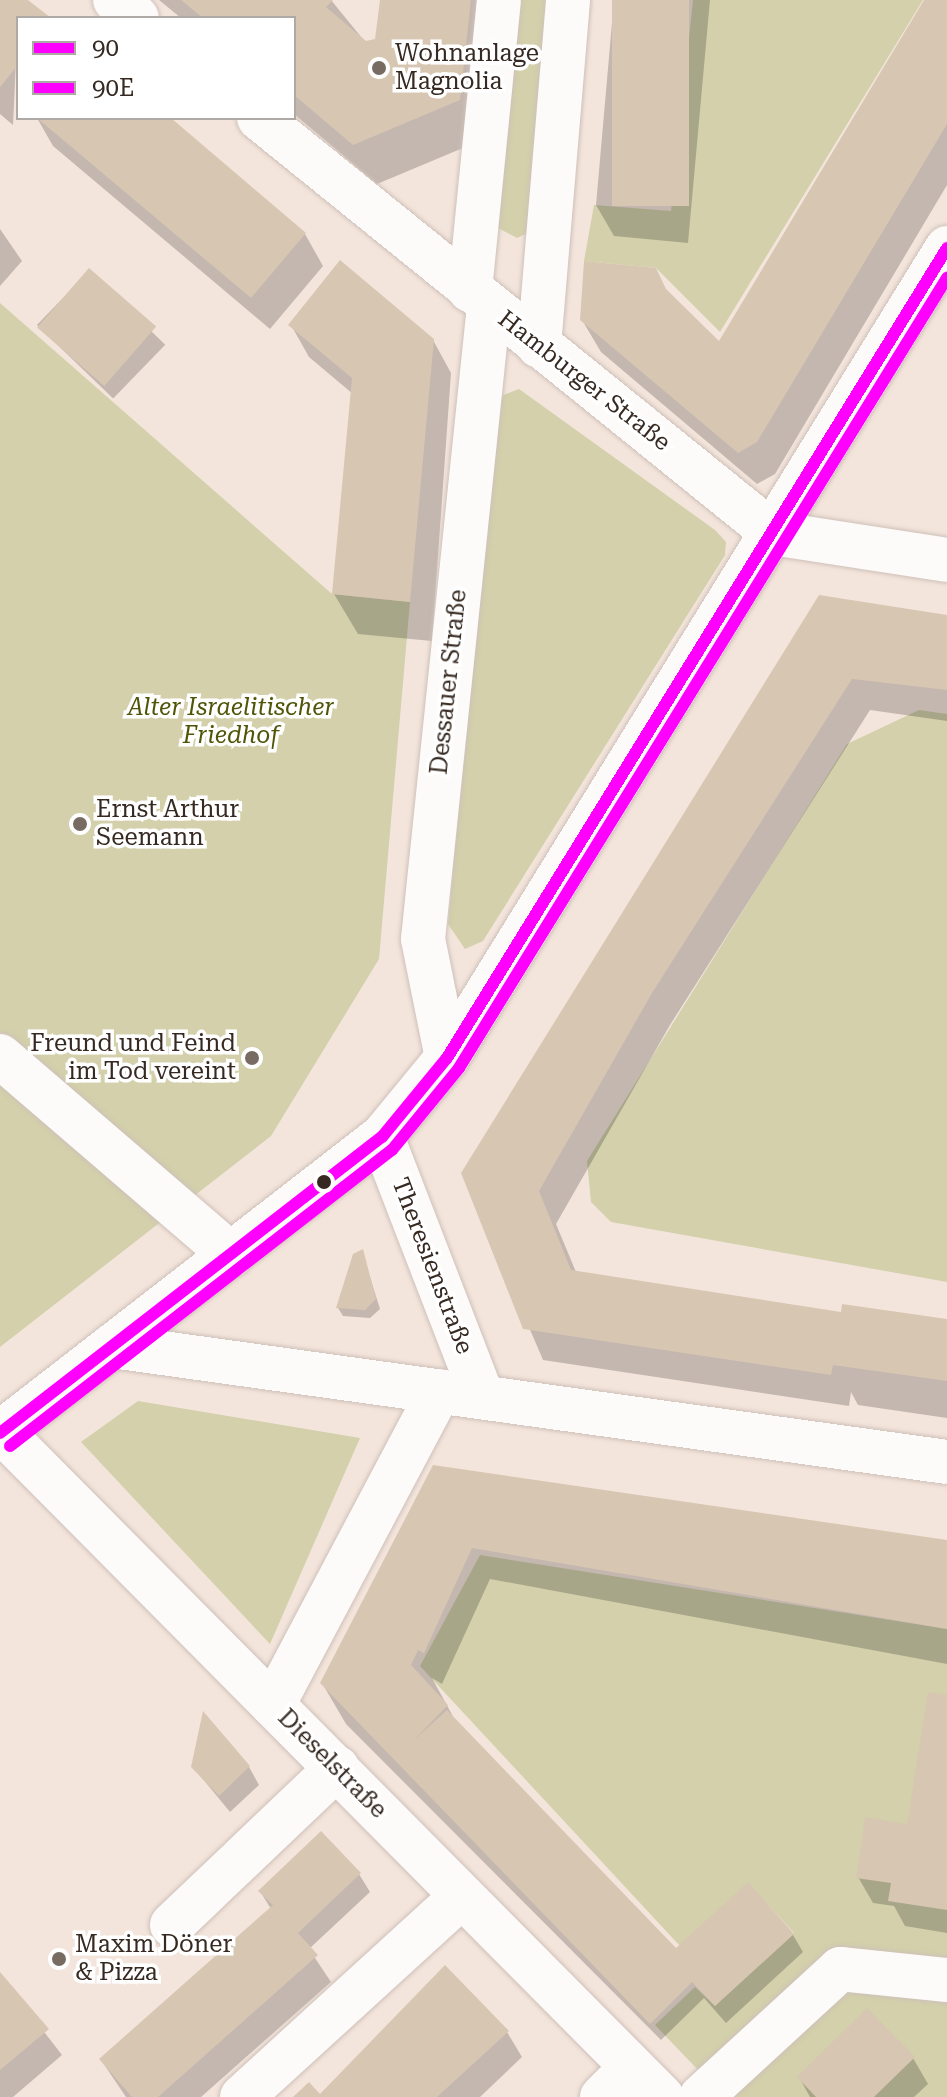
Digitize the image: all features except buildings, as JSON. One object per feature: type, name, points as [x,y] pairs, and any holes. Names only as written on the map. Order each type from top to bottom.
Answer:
[{"type":"street","points":[[115,0],[135,16]]},
{"type":"street","name":"Dessauer Straße","points":[[447,1058],[423,939],[479,298],[499,0]]},
{"type":"street","points":[[539,346],[568,0]]},
{"type":"street","name":"Hamburger Straße","points":[[261,120],[773,533],[947,560]]},
{"type":"street","points":[[1,1432],[382,1137],[447,1058],[947,248]]},
{"type":"street","points":[[0,1056],[231,1255]]},
{"type":"street","name":"Theresienstraße","points":[[382,1137],[460,1393]]},
{"type":"street","points":[[112,1346],[947,1462]]},
{"type":"street","points":[[273,1705],[460,1393]]},
{"type":"street","name":"Dieselstraße","points":[[1,1432],[462,1896],[617,2082],[662,2097]]},
{"type":"street","points":[[172,1925],[337,1768]]},
{"type":"street","points":[[242,2097],[462,1896]]},
{"type":"street","points":[[701,2097],[840,1969],[947,1980]]},
{"type":"green space","points":[[511,0],[561,0],[532,231],[517,238],[496,227]]},
{"type":"green space","points":[[693,0],[923,0],[720,332],[656,268],[584,261],[594,205],[671,211]]},
{"type":"green space","name":"Alter Israelitischer Friedhof","points":[[0,303],[332,594],[410,602],[379,959],[271,1136],[0,1347]]},
{"type":"green space","points":[[519,389],[715,530],[726,542],[725,555],[483,941],[465,949],[448,924],[496,413],[503,395]]},
{"type":"green space","points":[[919,710],[947,714],[947,1282],[611,1222],[591,1202],[587,1161],[847,744]]},
{"type":"green space","points":[[138,1401],[360,1438],[270,1644],[81,1442]]},
{"type":"green space","points":[[480,1555],[947,1629],[947,2097],[724,2097],[655,2025],[695,1987],[715,2006],[794,1933],[748,1883],[680,1946],[420,1666]]},
{"type":"transit line","name":"90","points":[[0,1433],[382,1137],[447,1058],[947,248]]},
{"type":"transit line","name":"90E","points":[[10,1446],[392,1150],[459,1068],[947,278]]},
{"type":"place","name":"Wohnanlage Magnolia","points":[[379,68]]},
{"type":"place","name":"Ernst Arthur Seemann","points":[[80,824]]},
{"type":"place","name":"Freund und Feind im Tod vereint","points":[[252,1058]]},
{"type":"place","name":"Maxim Döner & Pizza","points":[[59,1959]]}]
